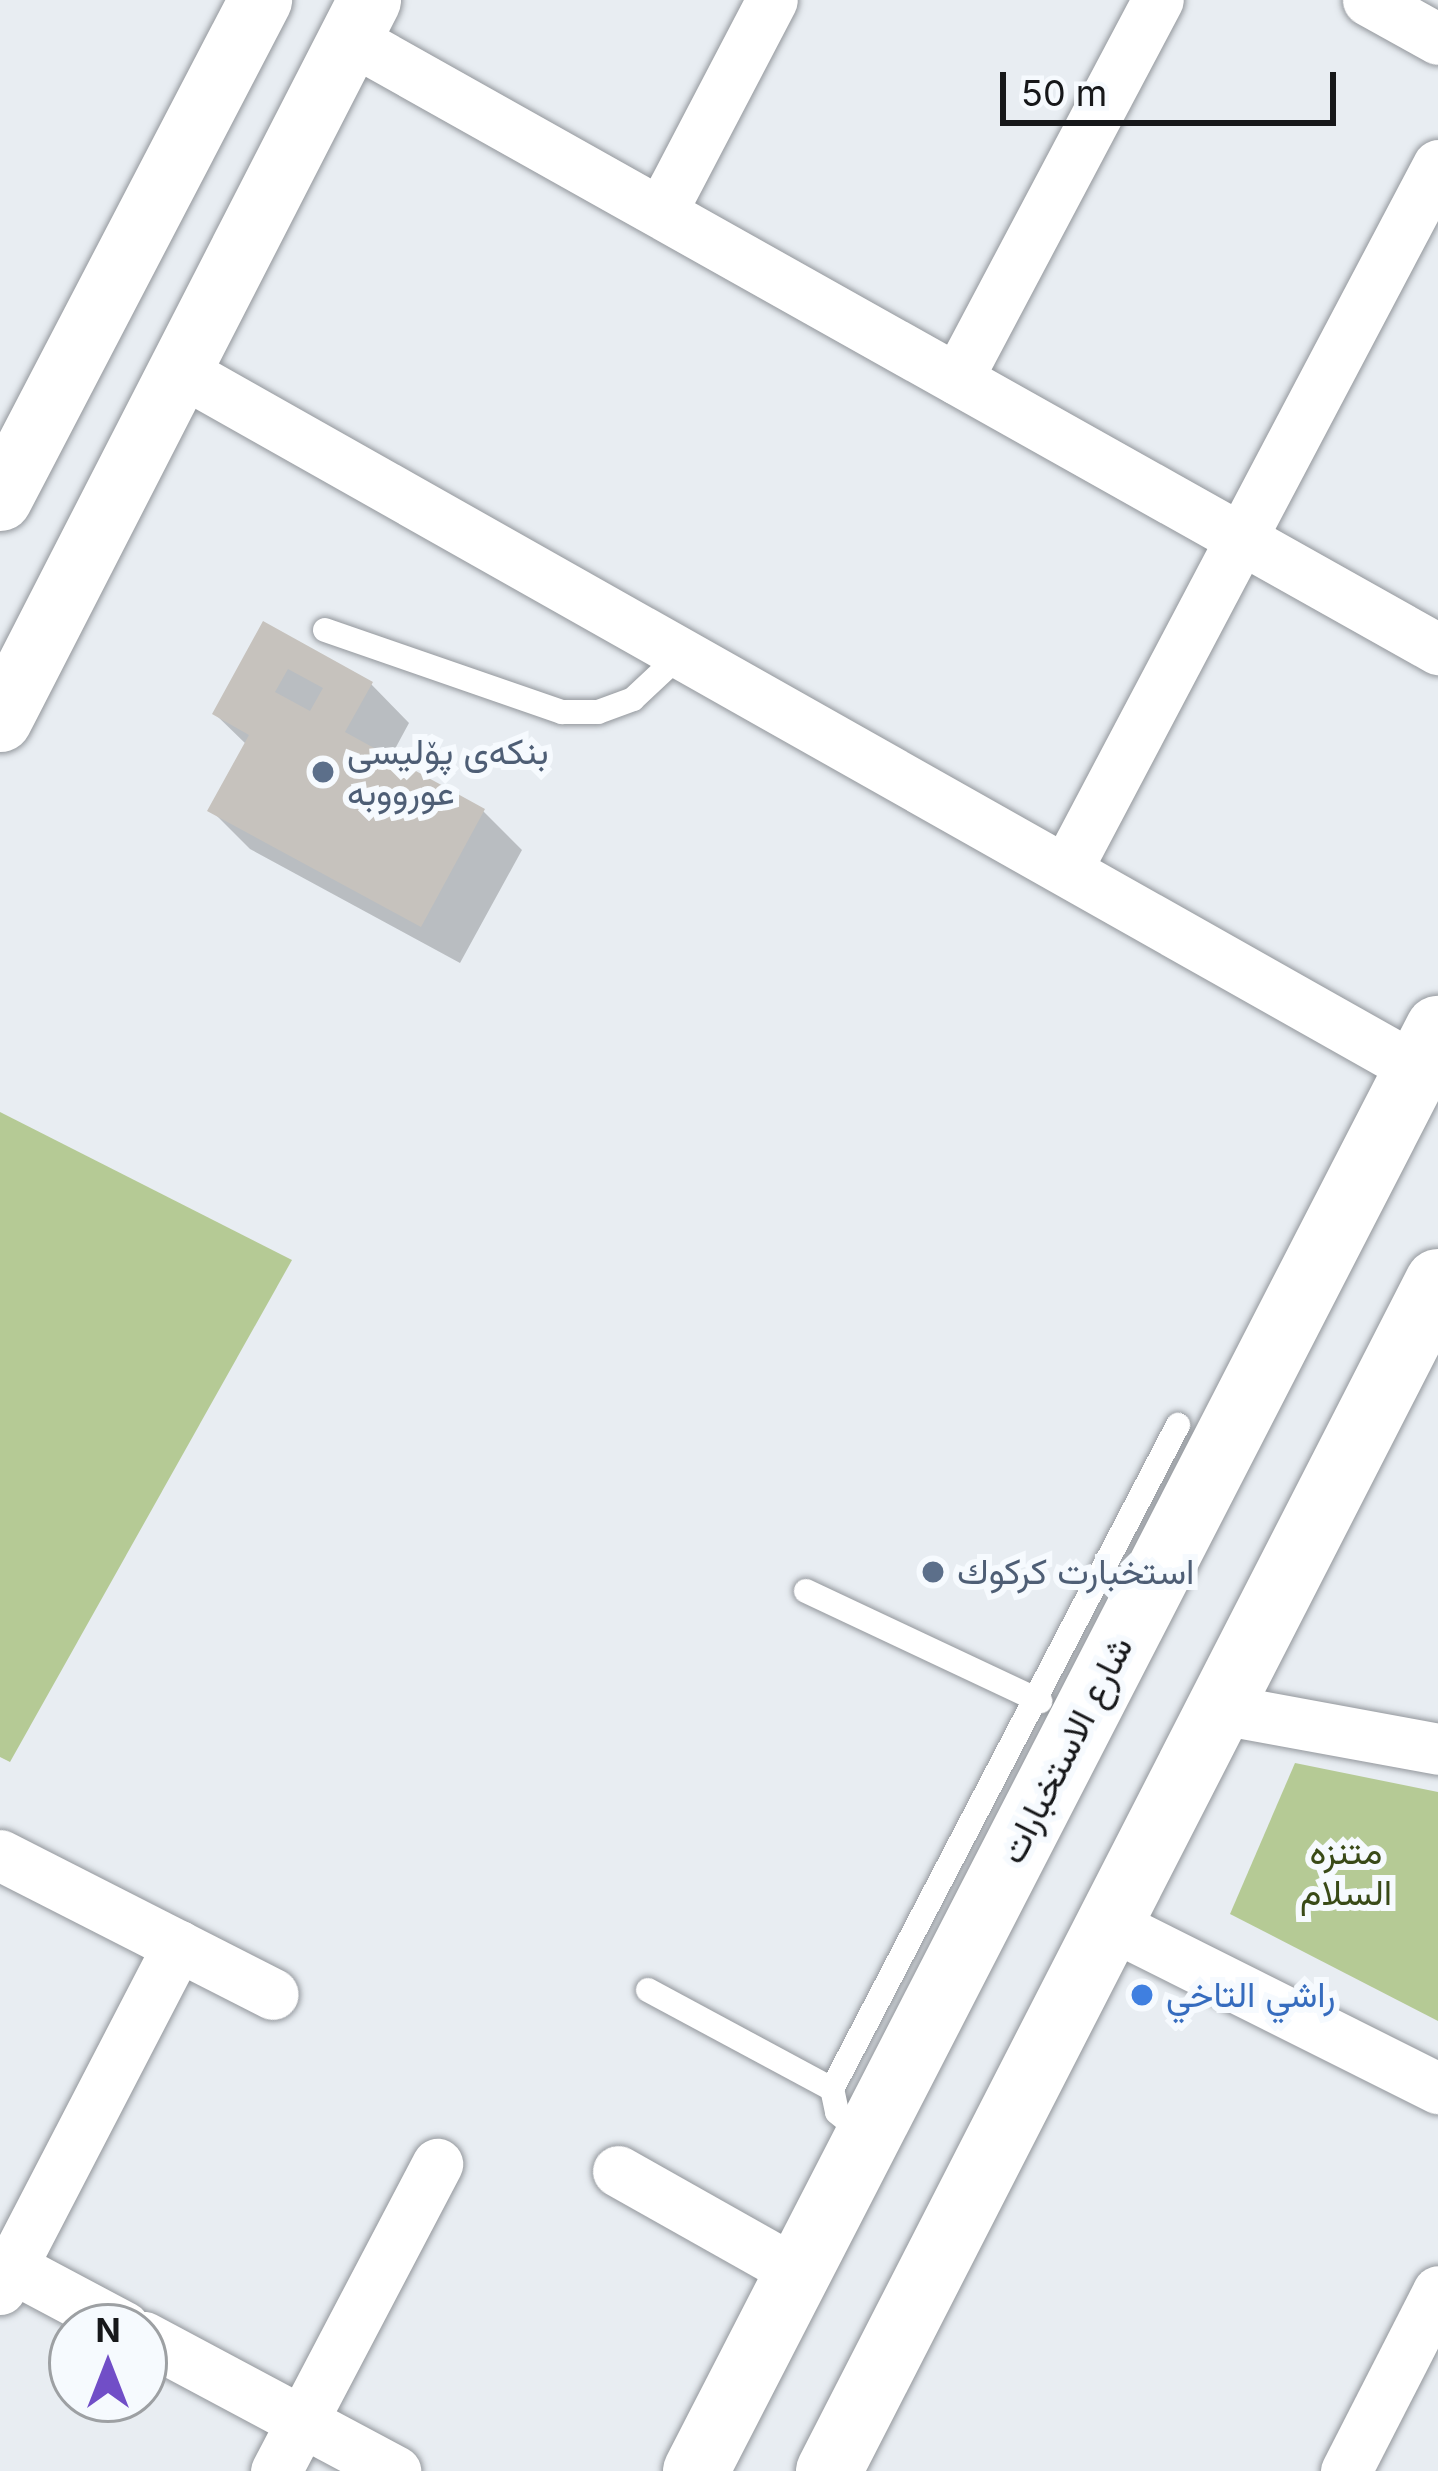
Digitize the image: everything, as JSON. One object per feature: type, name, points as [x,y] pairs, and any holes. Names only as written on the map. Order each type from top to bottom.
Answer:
[{"type":"main road","name":"شارع الاستخبارات","points":[[696,2471],[797,2272],[850,2113],[1428,1049]]},
{"type":"main road","points":[[829,2471],[1438,1282]]},
{"type":"street","points":[[0,499],[260,0]]},
{"type":"street","points":[[661,212],[772,0]]},
{"type":"street","points":[[957,379],[1158,0]]},
{"type":"street","points":[[1368,0],[1438,39]]},
{"type":"street","points":[[0,720],[359,19],[661,212],[1438,649]]},
{"type":"street","points":[[1066,870],[1438,165]]},
{"type":"street","points":[[179,370],[1066,870],[1428,1049]]},
{"type":"street","points":[[1221,1709],[1438,1749]]},
{"type":"street","points":[[0,1855],[273,1994]]},
{"type":"street","points":[[1110,1924],[1438,2088]]},
{"type":"street","points":[[71,2303],[3,2272],[178,1945]]},
{"type":"street","points":[[276,2471],[436,2164]]},
{"type":"street","points":[[618,2171],[797,2272]]},
{"type":"street","points":[[1346,2471],[1438,2291]]},
{"type":"street","points":[[168,2351],[395,2471]]},
{"type":"lane","points":[[325,630],[562,712],[598,712],[633,699],[680,655]]},
{"type":"lane","points":[[648,1990],[850,2113],[1040,1701],[1178,1424]]},
{"type":"lane","points":[[806,1591],[1040,1701]]},
{"type":"green space","points":[[0,1112],[292,1260],[10,1762],[0,1757]]},
{"type":"green space","name":"متنزه السلام","points":[[1295,1763],[1438,1792],[1438,2021],[1230,1914]]},
{"type":"building","name":"بنکەی پۆلیسی عورووبە","points":[[263,621],[373,682],[345,732],[485,809],[421,927],[207,811],[249,735],[212,714]],"holes":[[[288,669],[323,688],[310,711],[275,692]]]},
{"type":"place","name":"بنکەی پۆلیسی عورووبە","points":[[323,772]]},
{"type":"place","name":"استخبارت كركوك","points":[[933,1572]]},
{"type":"place","name":"راشي التاخي","points":[[1142,1995]]}]
